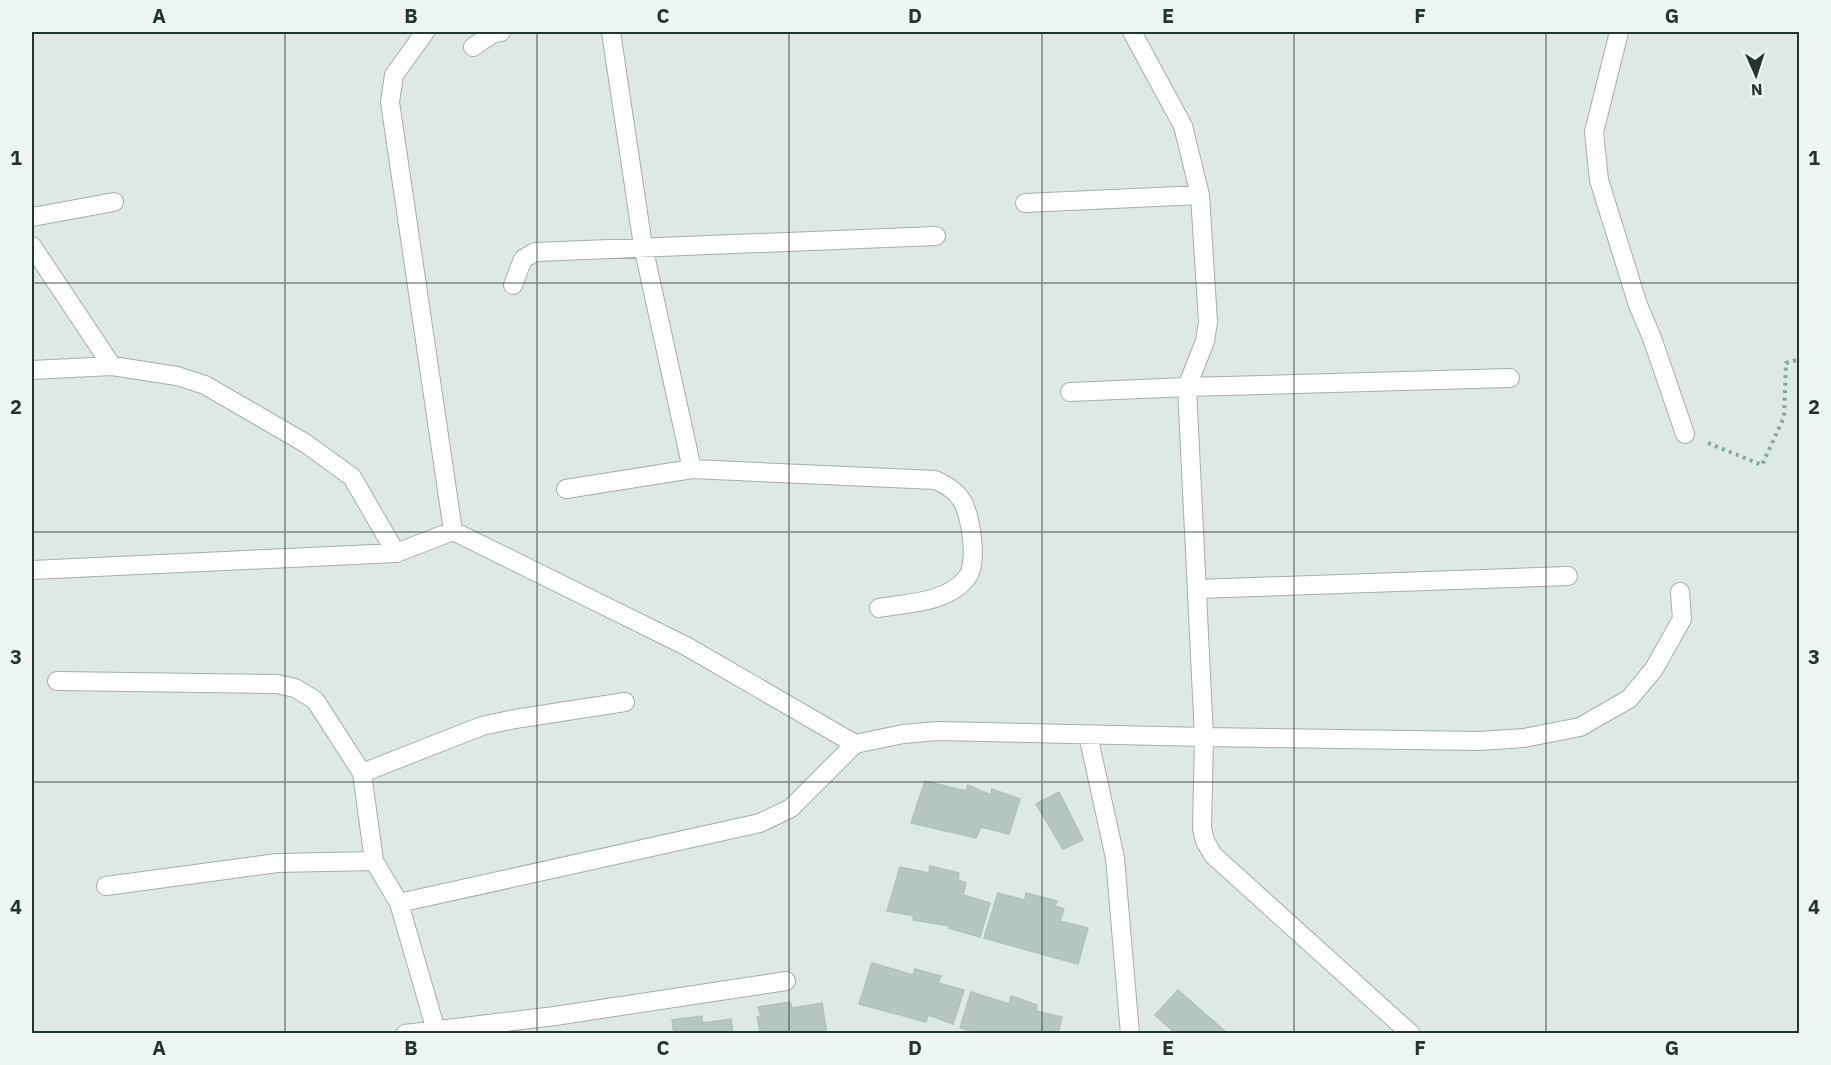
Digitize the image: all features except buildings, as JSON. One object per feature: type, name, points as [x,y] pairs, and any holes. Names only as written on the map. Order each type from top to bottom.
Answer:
[{"type":"street","points":[[425,32],[394,75],[390,102],[453,531]]},
{"type":"street","points":[[473,47],[494,33],[501,32]]},
{"type":"street","points":[[611,32],[643,246],[692,469]]},
{"type":"street","points":[[1132,32],[1183,126],[1200,195],[1208,322],[1206,341],[1187,387],[1204,737],[1202,829],[1205,840],[1213,855],[1411,1034]]},
{"type":"street","points":[[1619,32],[1594,132],[1599,180],[1638,305],[1652,338],[1685,434]]},
{"type":"street","points":[[1025,203],[1200,195]]},
{"type":"street","points":[[32,217],[114,201]]},
{"type":"street","points":[[513,285],[523,259],[535,252],[936,236]]},
{"type":"street","points":[[32,246],[112,366]]},
{"type":"street","points":[[32,370],[112,366],[177,376],[205,385],[305,443],[352,477],[396,553]]},
{"type":"street","points":[[1070,392],[1510,378]]},
{"type":"street","points":[[566,489],[692,469],[935,480],[948,486],[960,496],[968,512],[974,564],[966,579],[949,592],[934,598],[879,608]]},
{"type":"street","points":[[32,570],[396,553],[453,531],[686,646],[855,744]]},
{"type":"street","points":[[1197,589],[1568,576]]},
{"type":"street","points":[[399,903],[760,823],[791,808],[855,744],[903,734],[938,731],[1479,741],[1524,738],[1580,727],[1629,699],[1654,669],[1682,619],[1680,592]]},
{"type":"street","points":[[57,681],[277,684],[295,687],[315,700],[362,773],[374,861],[399,903],[437,1031]]},
{"type":"street","points":[[362,773],[482,726],[625,702]]},
{"type":"street","points":[[1088,735],[1098,772],[1115,858],[1130,1034]]},
{"type":"street","points":[[106,886],[277,863],[374,861]]},
{"type":"street","points":[[405,1034],[555,1016],[786,981]]},
{"type":"path","points":[[1685,434],[1762,465],[1784,417],[1786,363],[1800,359]]}]
